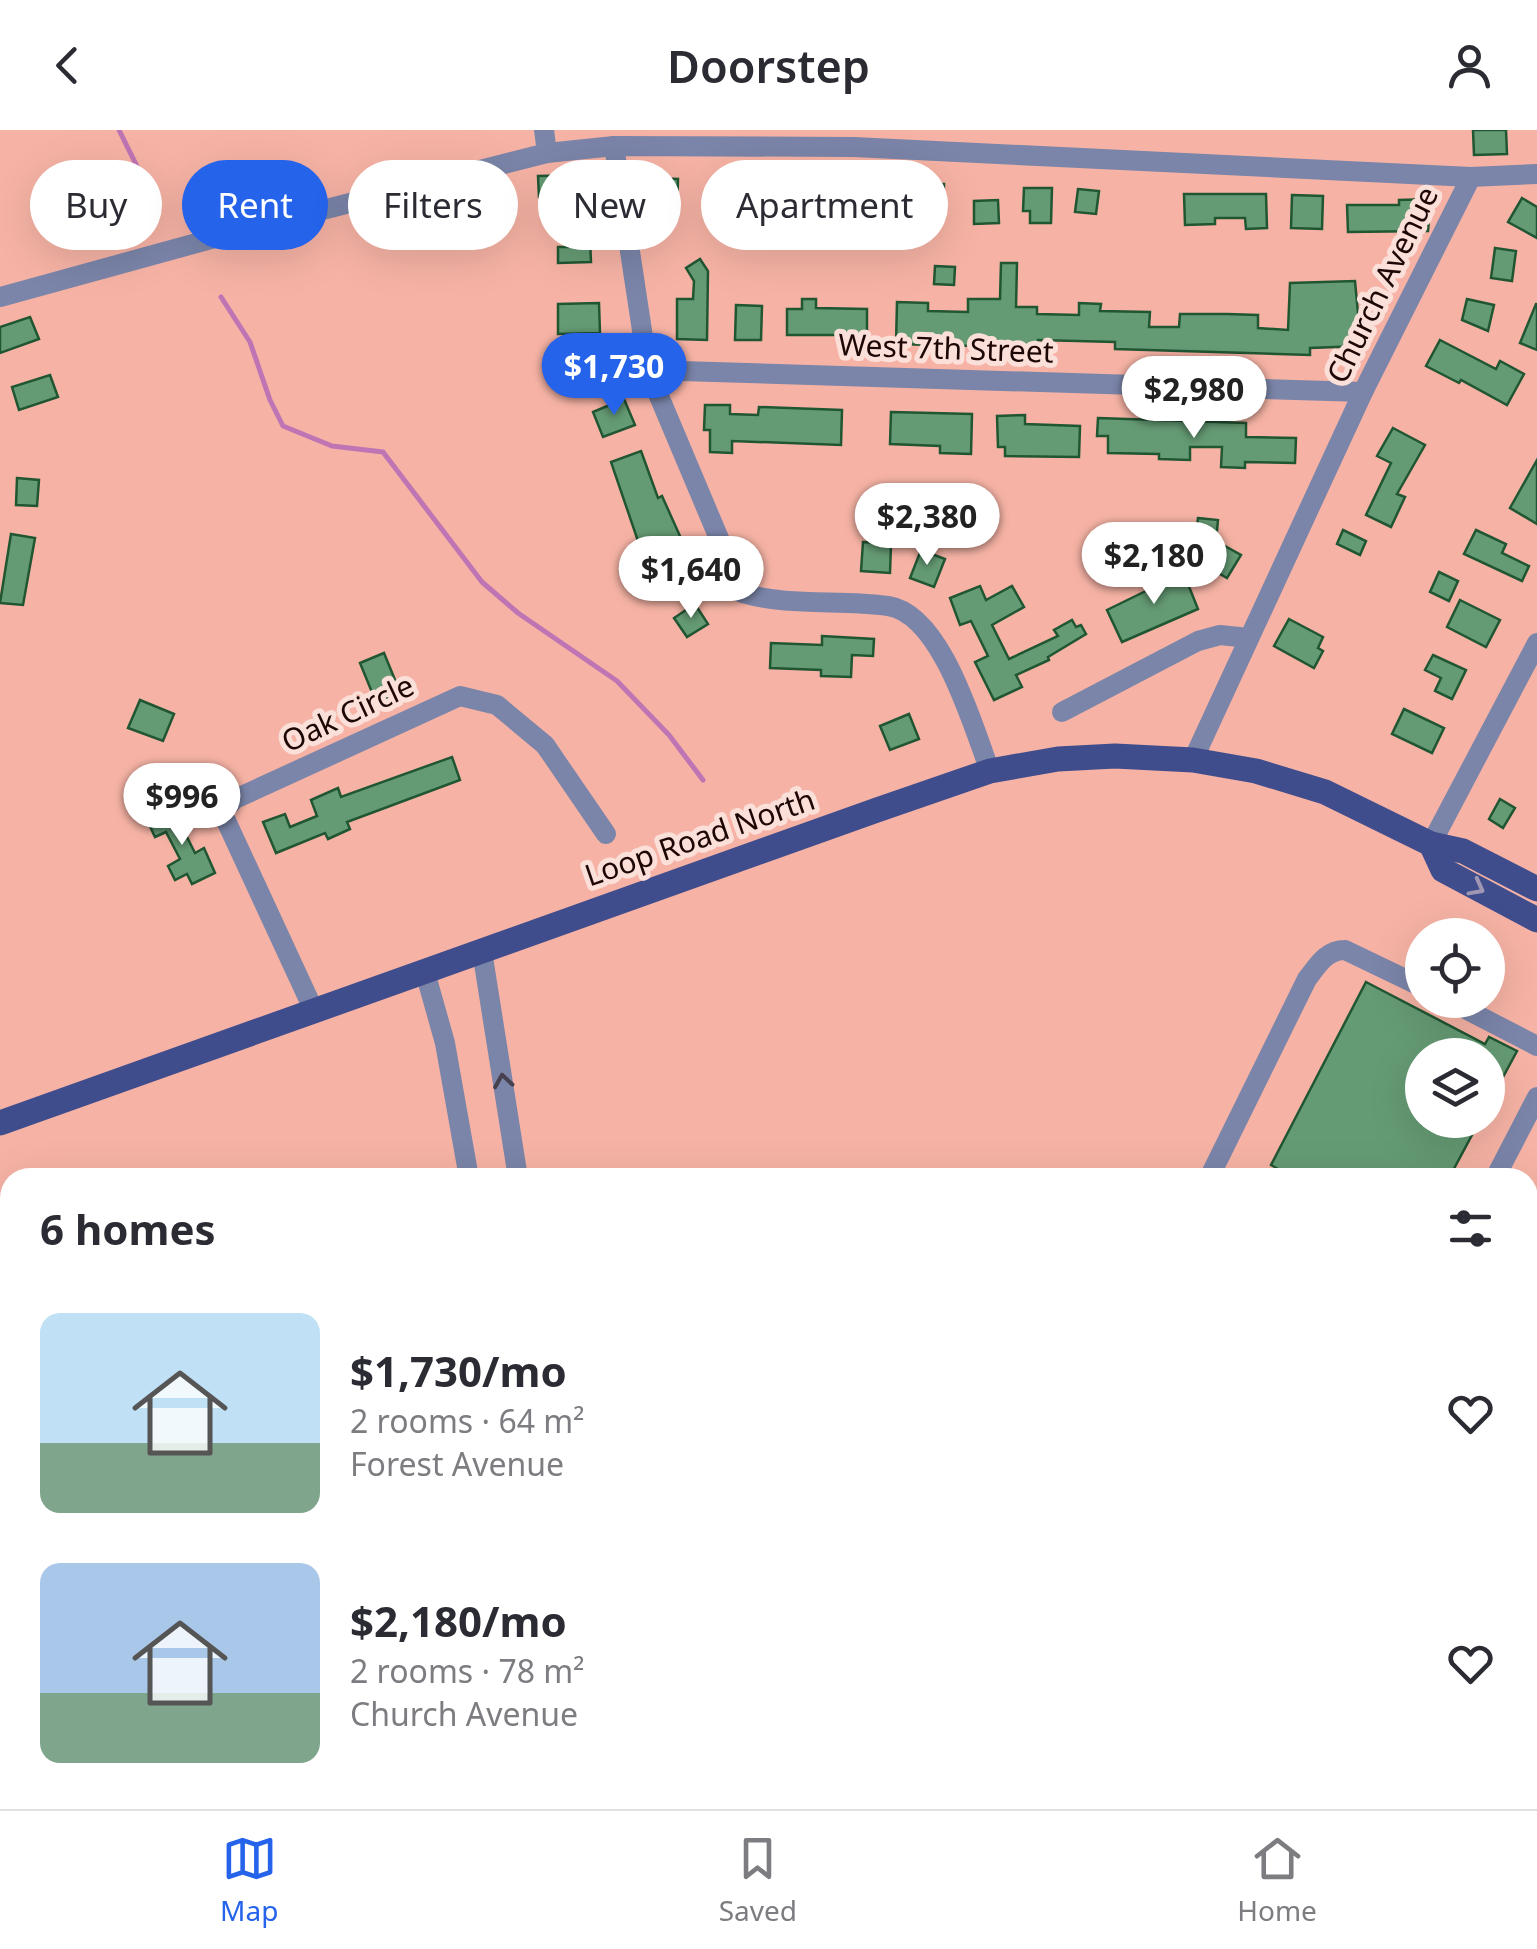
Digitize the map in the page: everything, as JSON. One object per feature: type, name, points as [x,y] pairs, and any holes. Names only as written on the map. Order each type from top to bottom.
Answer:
[{"type":"main road","name":"Loop Road North","points":[[0,1123],[990,771],[1115,756],[1192,760],[1256,771],[1325,792],[1431,844],[1464,851],[1537,889]]},
{"type":"main road","name":"Loop Road North","points":[[1431,844],[1443,870],[1537,920]]},
{"type":"street","points":[[544,130],[547,153]]},
{"type":"street","points":[[0,298],[282,220],[547,153],[614,146],[730,138],[854,138],[1471,176],[1535,168]]},
{"type":"street","points":[[614,146],[648,370],[742,593],[766,600],[893,606],[916,621],[939,645],[990,771]]},
{"type":"street","name":"Church Avenue","points":[[1192,760],[1363,392],[1471,176]]},
{"type":"street","name":"West 7th Street","points":[[648,370],[1363,392]]},
{"type":"street","points":[[1062,712],[1198,642],[1220,634],[1249,638]]},
{"type":"street","points":[[1431,844],[1537,642]]},
{"type":"street","name":"Oak Circle","points":[[315,1013],[222,812],[235,799],[460,696],[497,704],[545,745],[606,834]]},
{"type":"street","points":[[1214,1168],[1307,978],[1329,953],[1345,950],[1358,954],[1405,978]]},
{"type":"street","points":[[482,951],[516,1168]]},
{"type":"street","points":[[425,972],[444,1043],[467,1168]]},
{"type":"street","points":[[1483,1018],[1537,1046]]},
{"type":"street","points":[[1500,1168],[1537,1097]]},
{"type":"building","points":[[1473,130],[1506,130],[1507,154],[1474,155]]},
{"type":"building","points":[[1024,188],[1052,188],[1051,223],[1030,223],[1030,211],[1023,211]]},
{"type":"building","points":[[1078,189],[1099,191],[1096,214],[1075,212]]},
{"type":"building","points":[[1184,194],[1266,194],[1267,228],[1246,229],[1245,218],[1215,218],[1215,224],[1185,225]]},
{"type":"building","points":[[1292,195],[1323,196],[1322,229],[1291,228]]},
{"type":"building","points":[[1522,198],[1537,207],[1537,238],[1508,222]]},
{"type":"building","points":[[1431,199],[1428,231],[1348,232],[1347,205],[1399,205],[1399,200]]},
{"type":"building","points":[[998,200],[999,223],[974,224],[974,201]]},
{"type":"building","points":[[1495,248],[1516,251],[1512,281],[1491,278]]},
{"type":"building","points":[[558,250],[590,250],[591,262],[558,263]]},
{"type":"building","points":[[700,259],[708,271],[707,340],[677,339],[677,299],[693,299],[694,281],[686,268]]},
{"type":"building","points":[[1001,263],[1017,263],[1016,307],[1037,307],[1037,314],[1079,315],[1079,303],[1101,304],[1100,311],[1150,312],[1149,327],[1179,327],[1180,314],[1227,314],[1258,315],[1258,328],[1288,330],[1290,283],[1355,281],[1361,346],[1310,348],[1310,355],[1115,349],[1115,342],[1038,340],[1038,347],[1007,348],[996,347],[996,341],[974,341],[974,346],[896,344],[897,302],[928,303],[928,311],[968,312],[968,299],[1000,299]]},
{"type":"building","points":[[935,266],[955,267],[954,285],[934,284]]},
{"type":"building","points":[[802,299],[816,299],[816,308],[867,309],[867,343],[840,343],[840,335],[787,335],[787,309],[802,309]]},
{"type":"building","points":[[1467,299],[1494,305],[1488,331],[1462,320]]},
{"type":"building","points":[[599,303],[600,333],[558,334],[558,304]]},
{"type":"building","points":[[1537,304],[1537,350],[1520,343]]},
{"type":"building","points":[[736,305],[762,306],[761,340],[735,340]]},
{"type":"building","points":[[30,317],[39,339],[0,353],[0,327]]},
{"type":"building","points":[[1440,340],[1496,369],[1500,361],[1524,374],[1507,405],[1426,366]]},
{"type":"building","points":[[50,375],[58,397],[19,410],[12,387]]},
{"type":"building","points":[[624,399],[635,425],[603,437],[593,412]]},
{"type":"building","points":[[705,405],[730,405],[730,414],[758,415],[759,407],[842,410],[841,445],[732,441],[732,453],[710,452],[710,430],[704,430]]},
{"type":"building","points":[[891,412],[972,414],[971,454],[940,453],[940,446],[890,444]]},
{"type":"building","points":[[1025,415],[1025,424],[1080,426],[1079,457],[1005,456],[1005,447],[998,447],[997,416]]},
{"type":"building","points":[[1098,418],[1246,423],[1246,437],[1296,438],[1295,463],[1245,462],[1245,468],[1221,467],[1222,447],[1190,447],[1190,460],[1159,459],[1159,454],[1108,453],[1108,436],[1097,436]]},
{"type":"building","points":[[1393,428],[1425,445],[1397,494],[1405,497],[1391,527],[1366,515],[1391,463],[1377,456]]},
{"type":"building","points":[[641,451],[658,498],[662,496],[697,574],[664,586],[645,538],[638,541],[611,462]]},
{"type":"building","points":[[1537,460],[1537,524],[1510,508]]},
{"type":"building","points":[[17,478],[39,480],[37,506],[16,505]]},
{"type":"building","points":[[1198,518],[1218,520],[1216,541],[1241,555],[1227,578],[1193,558]]},
{"type":"building","points":[[1343,530],[1366,541],[1360,555],[1337,544]]},
{"type":"building","points":[[1476,530],[1506,544],[1502,553],[1529,566],[1522,581],[1464,554]]},
{"type":"building","points":[[11,534],[35,538],[23,605],[0,603]]},
{"type":"building","points":[[863,542],[891,544],[890,573],[861,571]]},
{"type":"building","points":[[921,550],[945,559],[934,587],[910,578]]},
{"type":"building","points":[[1182,569],[1198,609],[1122,642],[1107,610]]},
{"type":"building","points":[[1439,572],[1458,581],[1449,601],[1430,592]]},
{"type":"building","points":[[980,586],[986,600],[1012,586],[1024,607],[992,625],[1009,659],[1058,636],[1054,630],[1072,620],[1086,634],[1048,657],[1049,660],[1016,675],[1022,687],[994,700],[975,662],[988,656],[971,621],[960,625],[950,598]]},
{"type":"building","points":[[1460,600],[1500,620],[1486,647],[1447,627]]},
{"type":"building","points":[[695,604],[708,624],[687,637],[674,618]]},
{"type":"building","points":[[1289,619],[1323,637],[1318,648],[1323,651],[1314,668],[1274,646]]},
{"type":"building","points":[[822,636],[874,639],[873,656],[852,655],[851,677],[821,676],[821,670],[770,668],[771,643],[822,645]]},
{"type":"building","points":[[384,653],[400,692],[376,702],[360,663]]},
{"type":"building","points":[[1433,655],[1466,670],[1452,699],[1435,691],[1441,678],[1425,670]]},
{"type":"building","points":[[140,700],[174,714],[163,741],[128,728]]},
{"type":"building","points":[[1404,709],[1444,728],[1432,753],[1392,734]]},
{"type":"building","points":[[909,714],[919,739],[890,750],[880,726]]},
{"type":"building","points":[[452,757],[460,780],[347,822],[350,829],[328,839],[325,833],[276,853],[263,822],[285,814],[290,827],[317,816],[311,800],[338,788],[341,797]]},
{"type":"building","points":[[1500,799],[1515,808],[1503,828],[1489,819]]},
{"type":"building","points":[[172,807],[195,853],[204,848],[215,873],[192,884],[187,874],[175,880],[168,866],[180,859],[166,832],[155,837],[147,820]]},
{"type":"building","points":[[1366,982],[1405,1002],[1405,1018],[1435,1018],[1473,1038],[1405,1038],[1405,1138],[1470,1138],[1454,1168],[1271,1165]]},
{"type":"building","points":[[1505,1045],[1517,1051],[1505,1073]]},
{"type":"waterway","points":[[119,130],[134,160]]},
{"type":"waterway","points":[[221,297],[250,342],[283,426],[332,446],[383,452],[482,582],[518,613],[617,681],[669,735],[703,780]]}]
